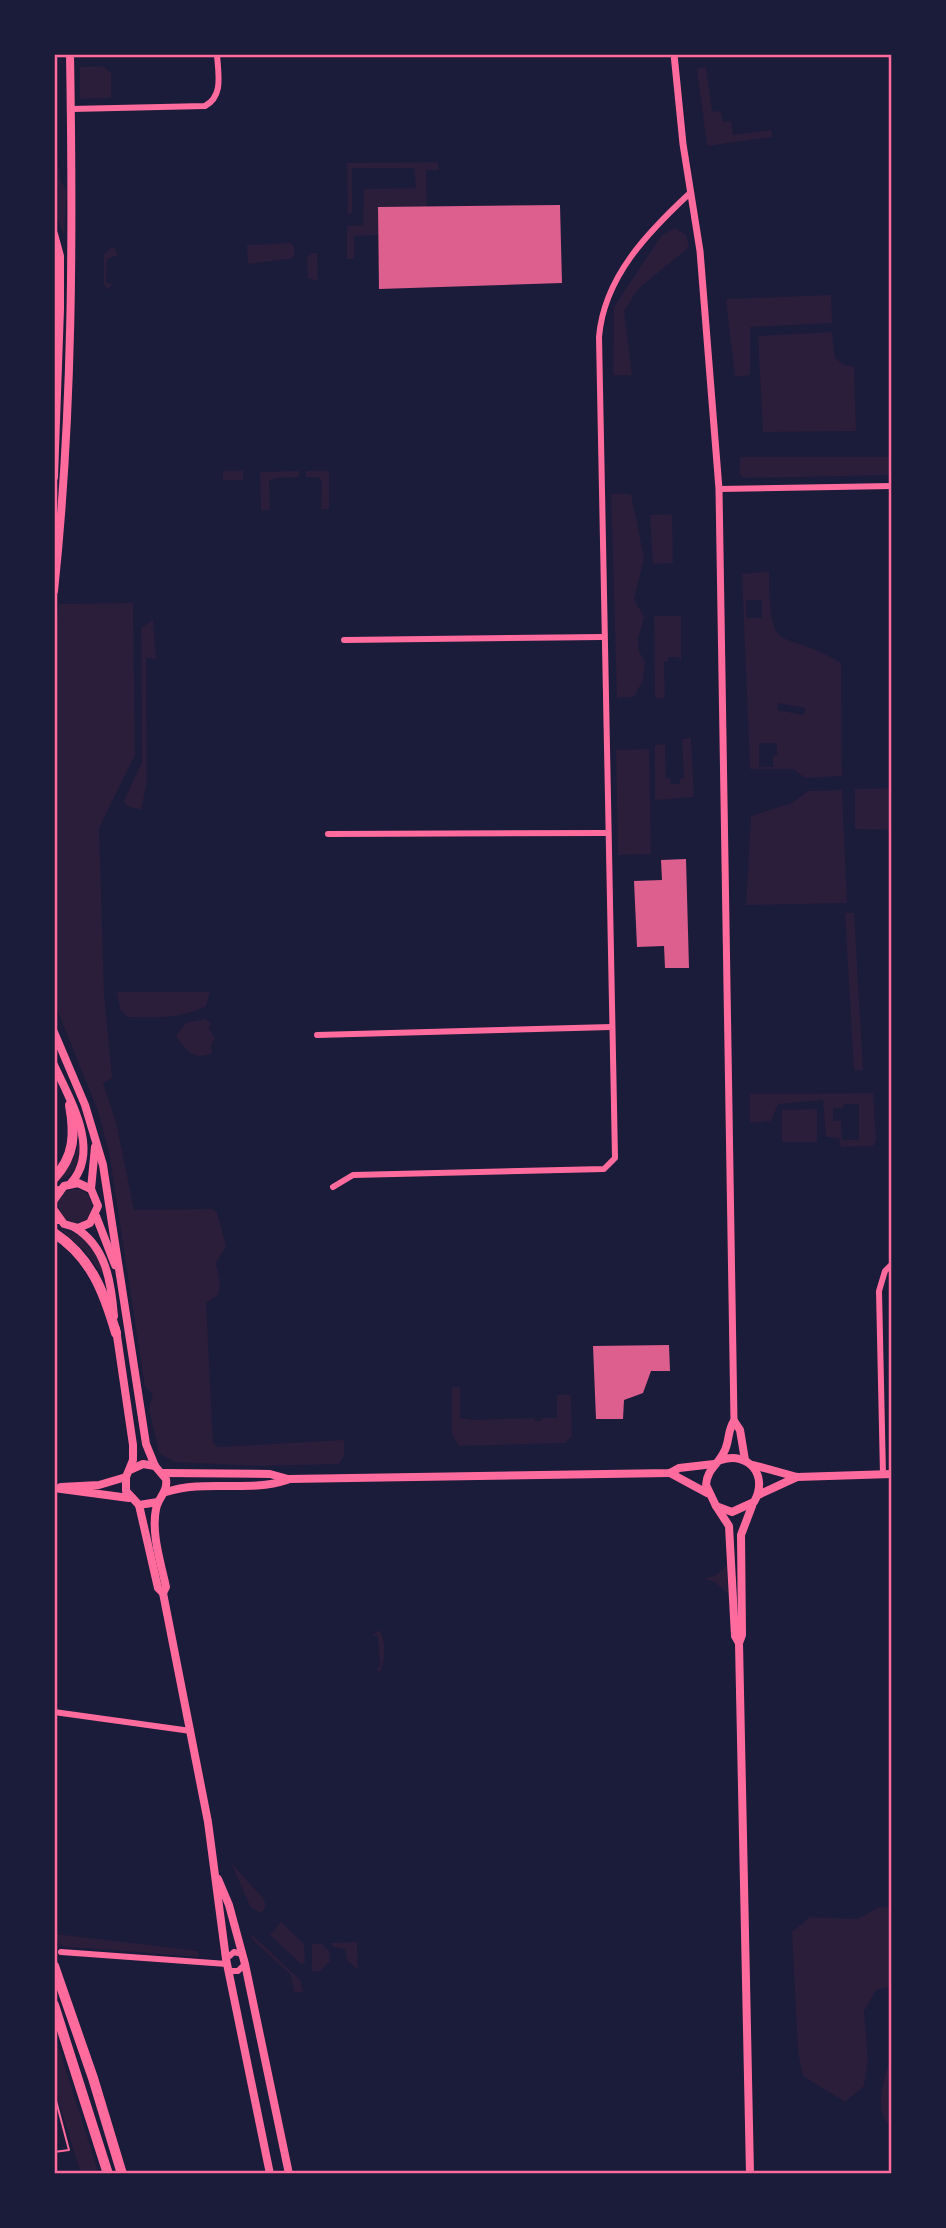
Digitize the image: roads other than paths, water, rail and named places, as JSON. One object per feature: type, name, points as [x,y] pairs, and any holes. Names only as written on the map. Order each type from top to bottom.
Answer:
[{"type":"highway","points":[[54,1178],[72,1148],[74,1136],[70,1105]]},
{"type":"highway","points":[[54,1233],[80,1254],[96,1275],[116,1333]]},
{"type":"highway","points":[[54,1966],[93,2078],[122,2174]]},
{"type":"highway","points":[[54,2005],[108,2174]]},
{"type":"main road","points":[[54,591],[64,485],[70,271],[70,54]]},
{"type":"main road","points":[[54,234],[60,256],[54,477]]},
{"type":"main road","points":[[54,1032],[94,1134],[107,1188],[146,1444],[155,1466],[162,1473],[166,1492]]},
{"type":"main road","points":[[54,1065],[86,1149],[82,1167],[71,1183],[56,1195]]},
{"type":"main road","points":[[94,1134],[91,1189],[98,1200],[96,1216],[110,1251],[121,1292]]},
{"type":"main road","points":[[71,1183],[91,1189]]},
{"type":"main road","points":[[55,1215],[92,1241],[105,1262],[133,1445],[129,1497]]},
{"type":"main road","points":[[74,1227],[84,1226],[96,1216]]},
{"type":"main road","points":[[738,1643],[742,1635],[741,1535],[745,1518],[756,1498],[760,1477],[749,1462],[740,1430],[734,1421],[729,1429],[727,1448],[706,1478],[708,1494],[729,1526],[735,1636],[738,1643],[750,2174]]},
{"type":"main road","points":[[162,1473],[270,1474],[288,1479],[670,1473],[679,1468],[737,1457],[797,1477],[887,1475]]},
{"type":"main road","points":[[54,1488],[99,1485],[143,1464],[155,1466]]},
{"type":"main road","points":[[670,1473],[708,1494]]},
{"type":"main road","points":[[716,1506],[732,1512],[741,1511],[756,1498],[797,1477]]},
{"type":"main road","points":[[163,1593],[166,1587],[155,1524],[158,1502],[166,1492],[196,1486],[272,1485],[288,1479]]},
{"type":"main road","points":[[54,1488],[129,1497],[139,1505],[158,1588],[163,1593],[191,1731],[216,1877],[217,1908],[268,2174]]},
{"type":"main road","points":[[139,1505],[158,1502]]},
{"type":"main road","points":[[216,1877],[229,1905],[245,1964],[289,2174]]},
{"type":"street","points":[[71,109],[205,106],[213,101],[218,92],[217,54]]},
{"type":"street","points":[[674,54],[700,251],[719,489],[734,1421]]},
{"type":"street","points":[[333,1188],[353,1175],[604,1169],[615,1158],[606,833],[599,337],[602,309],[611,288],[660,222],[691,193]]},
{"type":"street","points":[[719,489],[892,486]]},
{"type":"street","points":[[344,640],[603,637]]},
{"type":"street","points":[[328,834],[606,833]]},
{"type":"street","points":[[317,1035],[611,1027]]},
{"type":"street","points":[[887,1475],[879,1291],[885,1271],[892,1264]]},
{"type":"street","points":[[54,1712],[191,1731]]},
{"type":"street","points":[[61,1952],[227,1965],[238,1971],[245,1964]]},
{"type":"street","points":[[227,1965],[234,1952],[242,1954]]}]
